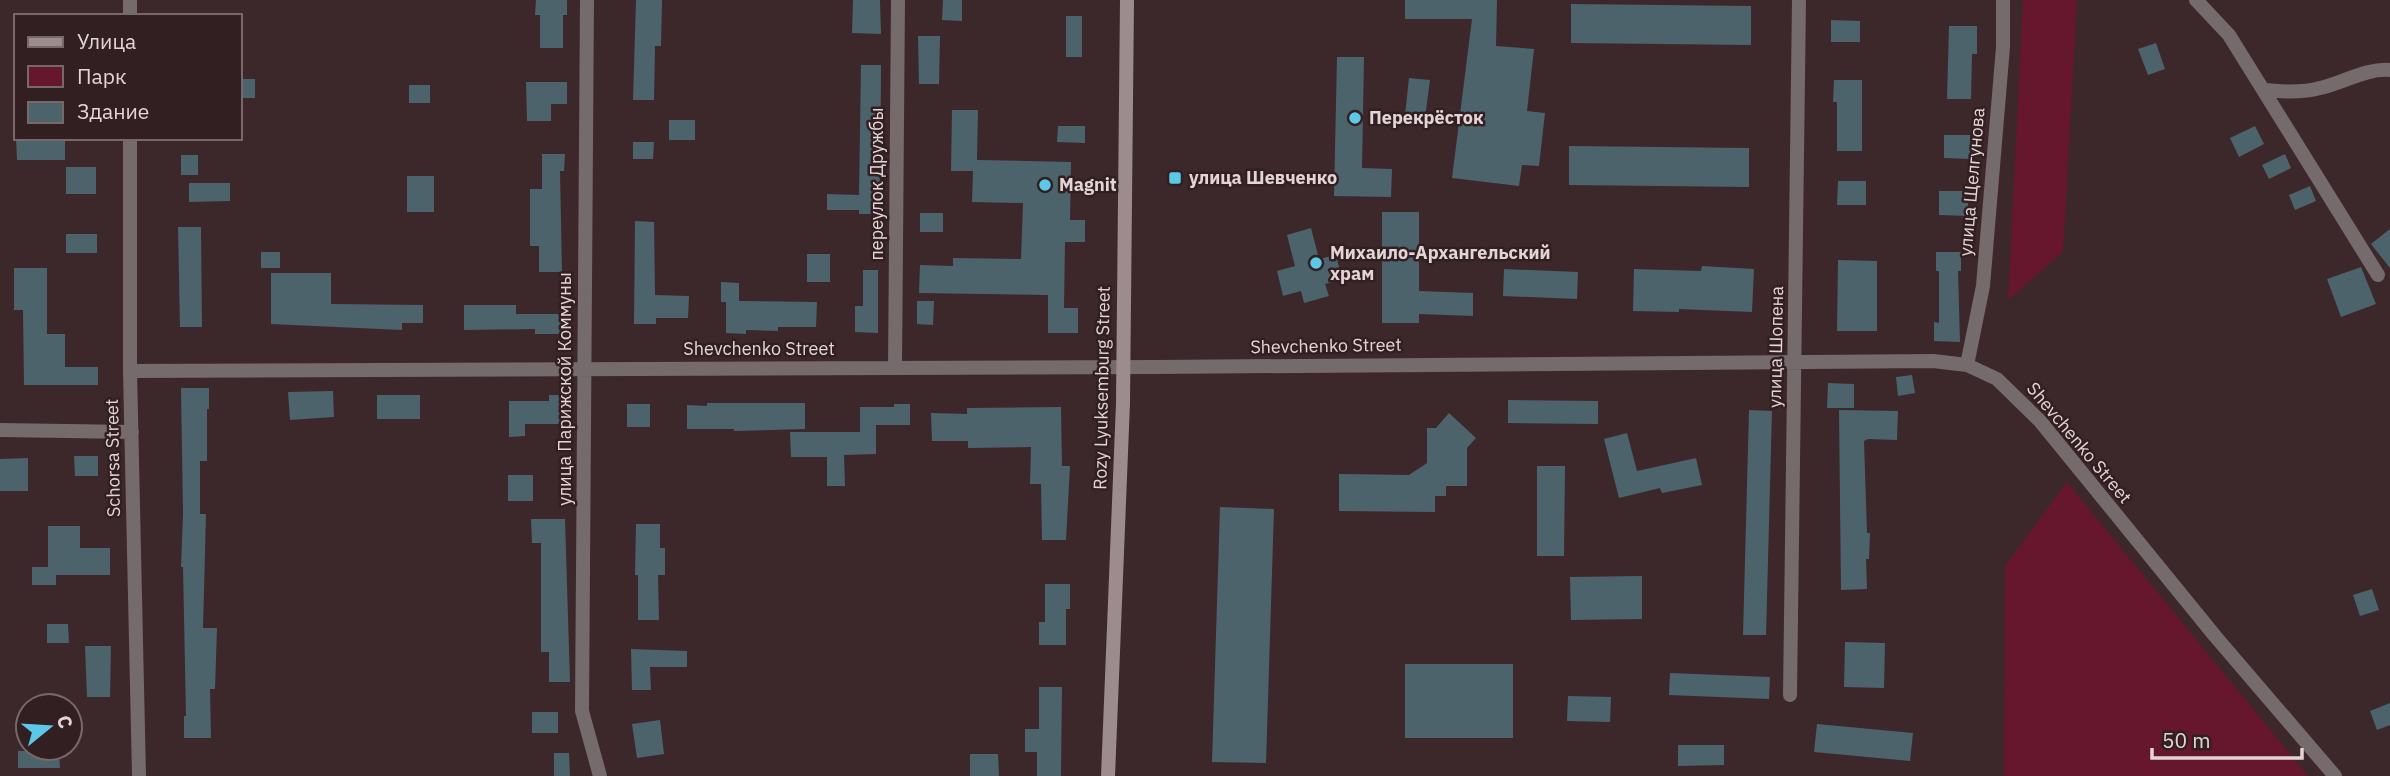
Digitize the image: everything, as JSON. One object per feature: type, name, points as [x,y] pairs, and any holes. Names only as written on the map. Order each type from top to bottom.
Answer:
[{"type":"main road","name":"Rozy Lyuksemburg Street","points":[[1108,776],[1123,367],[1127,0]]},
{"type":"street","name":"улица Парижской Коммуны","points":[[587,0],[582,711],[600,776]]},
{"type":"street","name":"переулок Дружбы","points":[[895,368],[898,0]]},
{"type":"street","name":"улица Шопена","points":[[1790,695],[1799,0]]},
{"type":"street","name":"улица Щелгунова","points":[[1967,365],[1983,286],[2003,47],[2003,0]]},
{"type":"street","points":[[2196,0],[2229,35],[2378,275]]},
{"type":"street","points":[[2265,90],[2285,92],[2318,89],[2375,70],[2390,70]]},
{"type":"street","name":"Schorsa Street","points":[[130,140],[130,371],[139,776]]},
{"type":"street","name":"Shevchenko Street","points":[[130,371],[1796,361],[1933,361],[1967,365],[1997,379],[2040,421],[2215,636],[2335,776]]},
{"type":"street","points":[[0,430],[132,432]]},
{"type":"green space","points":[[2023,0],[2077,0],[2063,252],[2008,300]]},
{"type":"green space","points":[[2067,482],[2308,776],[2004,776],[2005,566]]},
{"type":"building","points":[[536,0],[567,0],[567,15],[563,15],[563,48],[540,48],[540,15],[535,15]]},
{"type":"building","points":[[636,0],[662,0],[661,46],[655,46],[654,100],[633,100]]},
{"type":"building","points":[[853,0],[880,0],[881,34],[852,33]]},
{"type":"building","points":[[943,0],[962,0],[962,21],[942,20]]},
{"type":"building","points":[[1405,0],[1497,0],[1496,46],[1534,49],[1527,111],[1545,113],[1539,166],[1522,165],[1519,186],[1452,178],[1472,19],[1405,19]]},
{"type":"building","points":[[1571,4],[1751,6],[1751,45],[1571,43]]},
{"type":"building","points":[[1066,16],[1082,16],[1082,57],[1066,57]]},
{"type":"building","points":[[1831,20],[1860,21],[1860,42],[1831,42]]},
{"type":"building","points":[[1949,26],[1977,26],[1977,54],[1972,54],[1971,99],[1947,99]]},
{"type":"building","points":[[918,36],[940,36],[939,84],[919,84]]},
{"type":"building","points":[[2156,43],[2165,69],[2148,75],[2138,49]]},
{"type":"building","points":[[1337,57],[1364,57],[1362,168],[1392,169],[1391,197],[1334,196]]},
{"type":"building","points":[[861,65],[881,65],[880,214],[859,214],[859,210],[827,210],[827,194],[859,195]]},
{"type":"building","points":[[1409,78],[1430,80],[1425,118],[1405,115]]},
{"type":"building","points":[[242,79],[255,79],[255,98],[242,98]]},
{"type":"building","points":[[1834,80],[1862,80],[1862,151],[1837,151]]},
{"type":"building","points":[[526,82],[567,82],[567,104],[551,104],[551,121],[527,121]]},
{"type":"building","points":[[409,85],[430,85],[430,103],[409,103]]},
{"type":"building","points":[[952,110],[978,110],[977,160],[1071,162],[1070,220],[1085,220],[1085,242],[1065,242],[1064,308],[1078,308],[1078,333],[1048,333],[1048,295],[919,293],[920,265],[953,266],[953,258],[1021,259],[1023,203],[972,202],[973,171],[951,171]]},
{"type":"building","points":[[669,120],[695,120],[695,140],[669,140]]},
{"type":"building","points":[[1058,126],[1085,126],[1085,143],[1057,142]]},
{"type":"building","points":[[2255,126],[2264,144],[2239,157],[2230,138]]},
{"type":"building","points":[[1944,135],[1970,135],[1970,159],[1944,158]]},
{"type":"building","points":[[16,140],[65,140],[65,160],[17,160]]},
{"type":"building","points":[[633,142],[654,142],[653,159],[633,159]]},
{"type":"building","points":[[1569,146],[1749,148],[1749,187],[1569,185]]},
{"type":"building","points":[[542,154],[565,154],[564,171],[560,171],[562,272],[539,272],[539,246],[530,246],[530,189],[542,189]]},
{"type":"building","points":[[2285,154],[2291,168],[2269,179],[2262,165]]},
{"type":"building","points":[[181,155],[198,155],[198,175],[181,175]]},
{"type":"building","points":[[66,167],[96,167],[96,194],[66,194]]},
{"type":"building","points":[[407,176],[434,176],[434,212],[407,212]]},
{"type":"building","points":[[1838,181],[1866,181],[1866,205],[1837,205]]},
{"type":"building","points":[[189,183],[230,183],[230,201],[189,202]]},
{"type":"building","points":[[2310,186],[2316,201],[2295,210],[2289,195]]},
{"type":"building","points":[[1939,191],[1968,191],[1968,216],[1939,215]]},
{"type":"building","points":[[1382,212],[1419,212],[1419,291],[1473,293],[1473,316],[1419,314],[1419,323],[1382,323]]},
{"type":"building","points":[[920,213],[943,213],[943,232],[920,232]]},
{"type":"building","points":[[635,221],[654,222],[655,295],[689,296],[688,318],[656,318],[656,324],[634,324]]},
{"type":"building","points":[[178,227],[201,227],[202,327],[180,327]]},
{"type":"building","name":"Михаило-Архангельский храм","points":[[1311,228],[1319,259],[1336,255],[1342,280],[1325,284],[1329,296],[1304,303],[1301,291],[1283,296],[1277,271],[1295,266],[1287,235]]},
{"type":"building","points":[[2390,229],[2390,268],[2371,244]]},
{"type":"building","points":[[66,234],[97,234],[97,253],[66,253]]},
{"type":"building","points":[[261,252],[280,252],[280,268],[261,268]]},
{"type":"building","points":[[1936,252],[1961,252],[1961,271],[1958,271],[1960,342],[1934,341],[1934,322],[1939,323],[1939,271],[1936,271]]},
{"type":"building","points":[[807,254],[830,254],[830,282],[807,282]]},
{"type":"building","points":[[1838,260],[1877,261],[1877,331],[1837,331]]},
{"type":"building","points":[[1702,266],[1754,269],[1752,312],[1679,309],[1679,312],[1633,311],[1634,269],[1701,271]]},
{"type":"building","points":[[2361,267],[2376,304],[2341,317],[2327,279]]},
{"type":"building","points":[[14,268],[47,268],[47,334],[65,334],[65,367],[98,367],[98,385],[24,385],[23,310],[14,310]]},
{"type":"building","points":[[1504,269],[1578,272],[1577,299],[1503,296]]},
{"type":"building","points":[[863,270],[878,270],[878,333],[855,332],[855,306],[863,306]]},
{"type":"building","points":[[271,273],[331,273],[331,304],[423,305],[423,323],[402,323],[402,330],[271,324]]},
{"type":"building","points":[[721,282],[739,283],[739,301],[817,302],[816,327],[778,327],[778,331],[746,330],[746,334],[726,333],[726,302],[721,302]]},
{"type":"building","points":[[917,301],[934,301],[933,325],[917,324]]},
{"type":"building","points":[[464,305],[516,305],[516,314],[562,314],[563,334],[535,334],[535,329],[464,330]]},
{"type":"building","points":[[1912,375],[1915,393],[1898,396],[1896,377]]},
{"type":"building","points":[[1828,383],[1854,384],[1854,408],[1827,408]]},
{"type":"building","points":[[181,388],[209,388],[207,461],[200,461],[200,514],[206,514],[203,628],[217,628],[215,689],[210,689],[211,738],[184,738],[186,716],[181,567]]},
{"type":"building","points":[[333,391],[334,417],[290,420],[288,392]]},
{"type":"building","points":[[377,395],[420,395],[420,419],[377,419]]},
{"type":"building","points":[[549,395],[564,395],[564,424],[525,424],[525,436],[509,437],[509,401],[549,401]]},
{"type":"building","points":[[1508,400],[1598,401],[1598,424],[1508,423]]},
{"type":"building","points":[[707,403],[805,403],[805,429],[687,429],[687,405],[707,406]]},
{"type":"building","points":[[627,404],[650,404],[650,427],[627,427]]},
{"type":"building","points":[[894,404],[910,404],[910,425],[876,425],[876,454],[844,455],[845,486],[827,486],[827,457],[791,457],[790,432],[860,432],[860,407],[894,407]]},
{"type":"building","points":[[1061,407],[1062,466],[1070,466],[1066,540],[1042,540],[1041,484],[1030,484],[1031,447],[968,448],[968,441],[932,441],[931,413],[967,414],[967,408]]},
{"type":"building","points":[[1749,410],[1772,411],[1766,635],[1743,635]]},
{"type":"building","points":[[1839,410],[1898,411],[1897,440],[1864,441],[1867,533],[1870,533],[1869,559],[1866,559],[1867,589],[1841,590]]},
{"type":"building","points":[[1449,413],[1476,438],[1467,448],[1467,486],[1446,486],[1446,496],[1435,496],[1435,512],[1339,511],[1339,474],[1409,475],[1427,463],[1427,428],[1436,428]]},
{"type":"building","points":[[1627,433],[1637,471],[1696,458],[1702,485],[1662,493],[1660,488],[1619,498],[1604,439]]},
{"type":"building","points":[[74,456],[98,456],[98,476],[75,476]]},
{"type":"building","points":[[28,458],[28,491],[0,491],[0,459]]},
{"type":"building","points":[[1537,466],[1565,466],[1564,556],[1537,556]]},
{"type":"building","points":[[508,475],[533,475],[533,501],[508,501]]},
{"type":"building","points":[[1220,507],[1274,509],[1266,763],[1212,762]]},
{"type":"building","points":[[531,519],[565,519],[570,682],[549,682],[549,652],[541,652],[541,543],[532,543]]},
{"type":"building","points":[[636,524],[660,524],[660,548],[665,548],[665,575],[658,575],[659,620],[638,620]]},
{"type":"building","points":[[48,526],[80,526],[80,548],[110,548],[110,575],[56,575],[56,585],[32,585],[32,567],[48,567]]},
{"type":"building","points":[[1642,576],[1642,619],[1571,620],[1570,577]]},
{"type":"building","points":[[1045,584],[1070,584],[1070,609],[1066,609],[1066,645],[1039,645],[1039,622],[1045,622]]},
{"type":"building","points":[[2372,589],[2379,610],[2360,616],[2353,595]]},
{"type":"building","points":[[47,624],[68,624],[69,643],[47,643]]},
{"type":"building","points":[[1845,642],[1885,643],[1884,688],[1844,687]]},
{"type":"building","points":[[85,646],[111,646],[110,697],[87,697]]},
{"type":"building","points":[[631,649],[687,651],[687,667],[650,667],[651,690],[632,690]]},
{"type":"building","points":[[1405,664],[1513,664],[1513,738],[1405,738]]},
{"type":"building","points":[[1670,673],[1770,677],[1769,699],[1669,695]]},
{"type":"building","points":[[1039,687],[1062,687],[1061,776],[1037,776],[1037,752],[1025,752],[1025,729],[1039,729]]},
{"type":"building","points":[[1568,696],[1611,697],[1610,722],[1567,721]]},
{"type":"building","points":[[2390,703],[2390,725],[2377,730],[2370,711]]},
{"type":"building","points":[[532,712],[558,712],[558,733],[532,733]]},
{"type":"building","points":[[660,720],[664,754],[637,758],[632,724]]},
{"type":"building","points":[[1817,724],[1913,733],[1910,761],[1814,752]]},
{"type":"building","points":[[1678,745],[1724,745],[1724,765],[1678,766]]},
{"type":"building","points":[[554,753],[569,753],[570,776],[554,776]]},
{"type":"building","points":[[970,754],[998,754],[999,776],[970,776]]},
{"type":"building","points":[[18,762],[60,762],[60,768],[18,768]]},
{"type":"place","name":"Перекрёсток","points":[[1355,118]]},
{"type":"place","name":"улица Шевченко","points":[[1175,178]]},
{"type":"place","name":"Magnit","points":[[1045,185]]},
{"type":"place","name":"Михаило-Архангельский храм","points":[[1316,263]]}]
